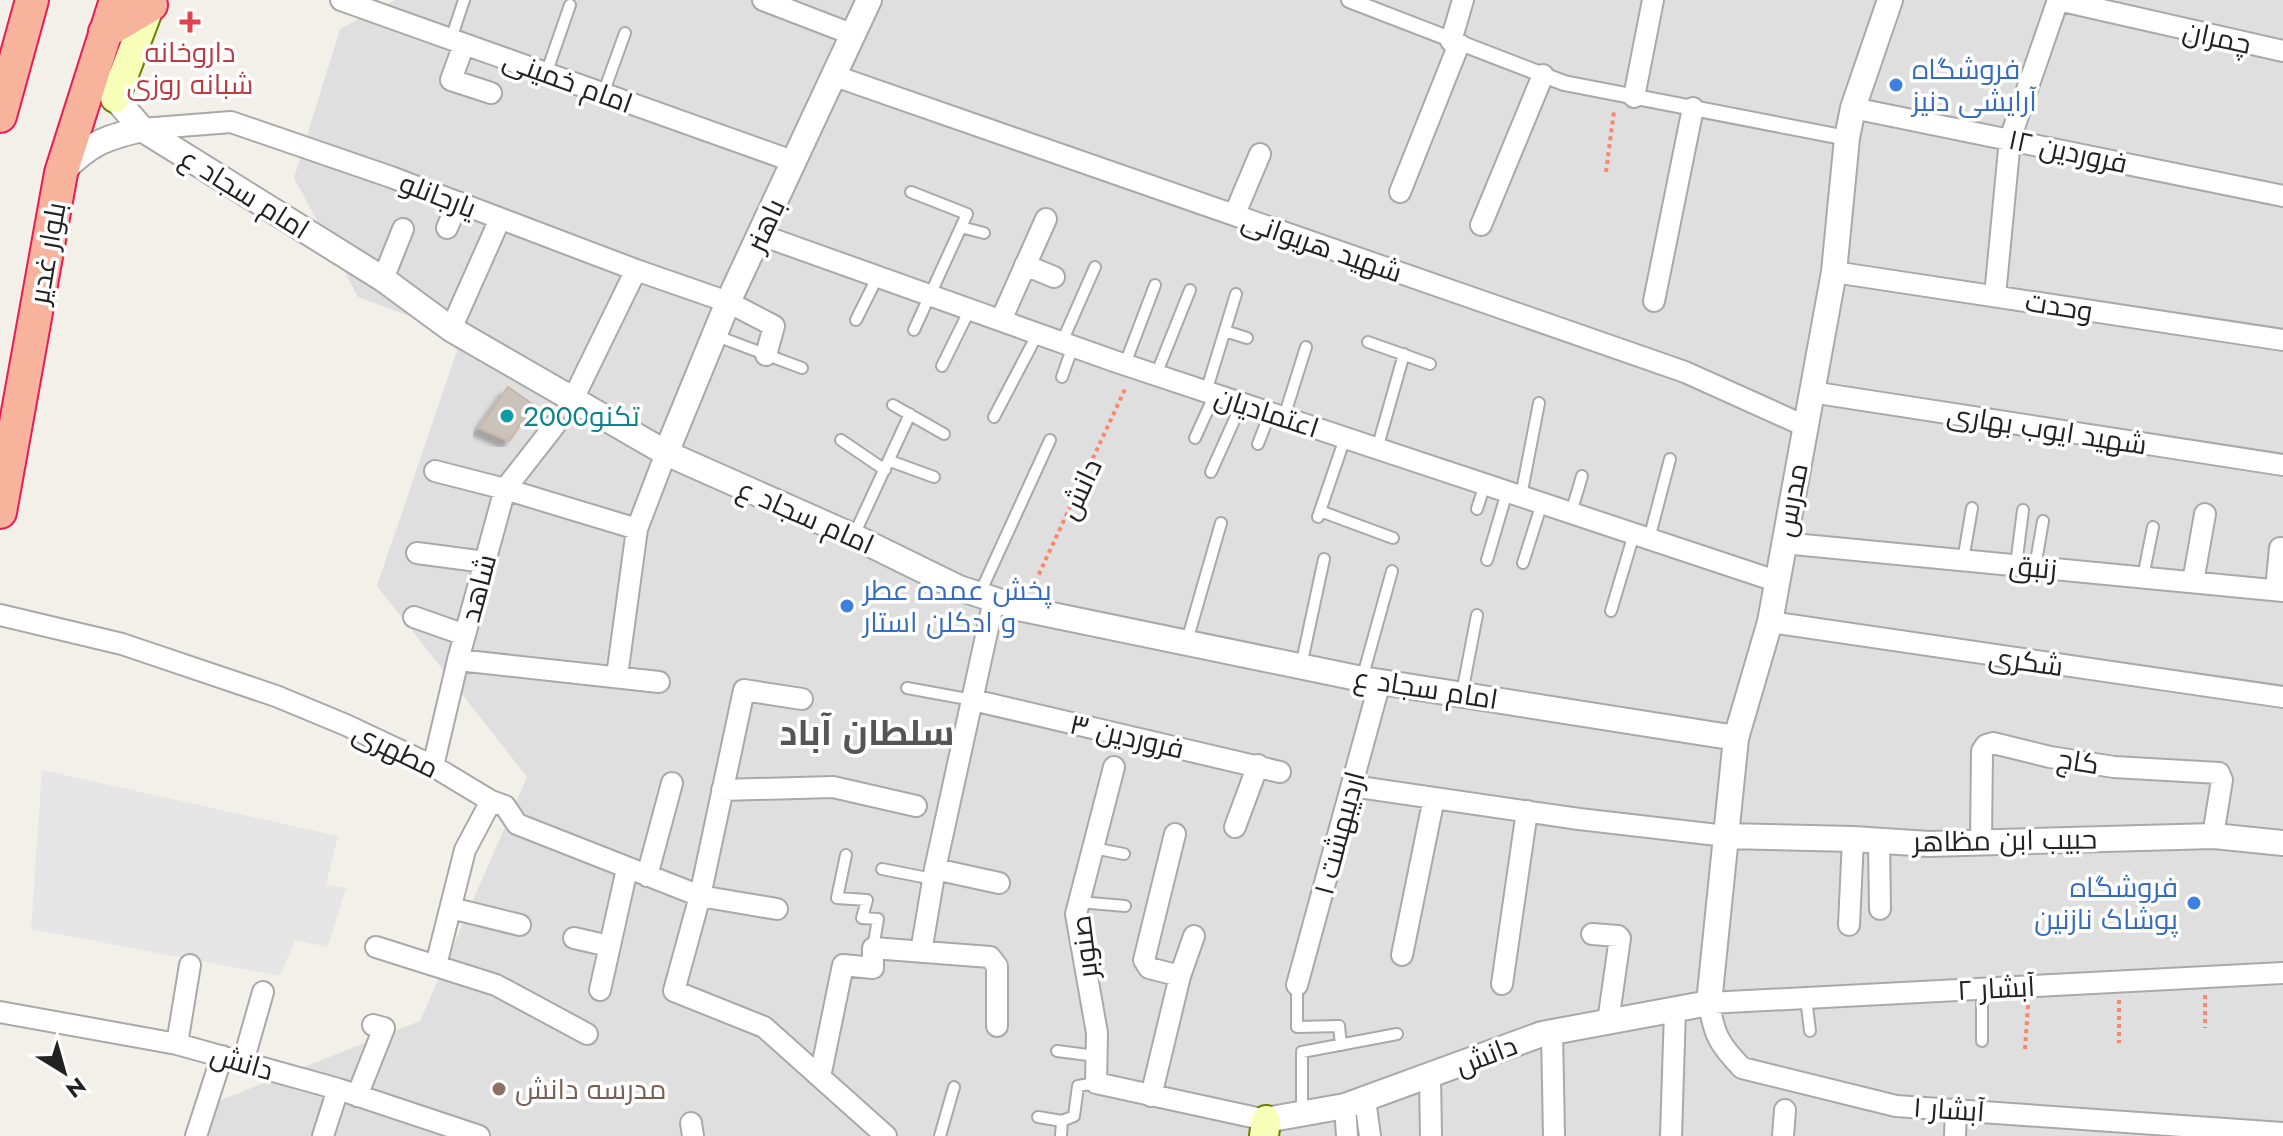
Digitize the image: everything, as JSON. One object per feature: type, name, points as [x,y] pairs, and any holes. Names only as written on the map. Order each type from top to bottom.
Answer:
[{"type":"highway","name":"بلوار غدیر","points":[[0,512],[61,173],[116,0]]},
{"type":"highway","points":[[102,46],[152,2]]},
{"type":"highway","points":[[0,116],[5,74],[28,6]]},
{"type":"main road","points":[[115,98],[152,2]]},
{"type":"street","name":"امام خمینی","points":[[341,0],[795,162]]},
{"type":"street","points":[[763,0],[854,35]]},
{"type":"street","name":"باهنر","points":[[666,453],[713,335],[869,0]]},
{"type":"street","points":[[1349,0],[1564,83],[1847,138]]},
{"type":"street","points":[[1400,192],[1455,43],[1463,0]]},
{"type":"street","points":[[1625,95],[1653,0]]},
{"type":"street","name":"مدرس","points":[[1709,1003],[1736,738],[1770,622],[1834,272],[1847,138],[1853,108],[1890,0]]},
{"type":"street","points":[[1995,296],[2010,139],[2058,0]]},
{"type":"street","name":"چمران","points":[[2058,0],[2133,8],[2283,51]]},
{"type":"street","points":[[457,42],[451,80],[489,100],[502,58]]},
{"type":"street","name":"امام سجاد ع","points":[[102,46],[115,98],[142,129],[383,279],[451,329],[666,453],[853,536],[959,588],[1023,609],[1371,680],[1736,738]]},
{"type":"street","points":[[1481,225],[1543,75]]},
{"type":"street","name":"شهید هریوانی","points":[[835,76],[1685,372],[1805,426]]},
{"type":"street","points":[[1654,301],[1693,108]]},
{"type":"street","name":"۱۲ فروردین","points":[[1853,108],[2283,196]]},
{"type":"street","name":"یارجانلو","points":[[142,129],[231,122],[458,202],[728,302],[774,326],[766,355]]},
{"type":"street","points":[[61,173],[82,150],[102,139],[142,129]]},
{"type":"street","name":"شهید هریوانی","points":[[1236,211],[1260,154]]},
{"type":"street","points":[[447,228],[458,202]]},
{"type":"street","points":[[451,329],[500,219]]},
{"type":"street","points":[[1001,320],[1046,219]]},
{"type":"street","points":[[383,279],[403,229]]},
{"type":"street","name":"اعتمادیان","points":[[761,235],[1156,375],[1776,581]]},
{"type":"street","points":[[1025,265],[1054,277]]},
{"type":"street","points":[[573,399],[636,270]]},
{"type":"street","name":"وحدت","points":[[1834,272],[2283,340]]},
{"type":"street","name":"شهید ایوب بهاری","points":[[1811,392],[2283,465]]},
{"type":"street","name":"شاهد","points":[[433,766],[458,660],[505,489],[555,425]]},
{"type":"street","points":[[617,676],[637,529],[666,453]]},
{"type":"street","points":[[435,471],[637,529]]},
{"type":"street","points":[[2193,582],[2205,514]]},
{"type":"street","name":"زنبق","points":[[1783,543],[2279,591]]},
{"type":"street","points":[[2279,591],[2280,548]]},
{"type":"street","points":[[417,553],[485,562]]},
{"type":"street","points":[[921,952],[934,874],[973,700],[987,597]]},
{"type":"street","name":"مطهری","points":[[0,615],[122,644],[276,696],[433,766],[491,801],[505,806],[517,824],[700,896],[777,909]]},
{"type":"street","points":[[414,617],[465,635]]},
{"type":"street","name":"شکری","points":[[1770,622],[2283,697]]},
{"type":"street","points":[[458,660],[659,682]]},
{"type":"street","name":"اردیبهشت ۱","points":[[1297,985],[1352,786],[1371,680]]},
{"type":"street","points":[[802,699],[744,690],[700,896],[674,991],[764,1027],[886,1136]]},
{"type":"street","name":"فروردین ۳","points":[[973,700],[1280,772]]},
{"type":"street","name":"کاج","points":[[1981,841],[1982,751],[1986,745],[1993,743],[2050,757],[2114,767],[2219,773],[2222,780],[2215,823]]},
{"type":"street","points":[[1235,827],[1258,765]]},
{"type":"street","name":"صنوبر","points":[[1096,1083],[1097,1033],[1076,914],[1114,767]]},
{"type":"street","points":[[600,990],[609,946],[672,783]]},
{"type":"street","points":[[1352,786],[1726,836]]},
{"type":"street","points":[[722,790],[833,787],[916,806]]},
{"type":"street","points":[[1402,955],[1434,798]]},
{"type":"street","points":[[436,965],[465,850],[491,801]]},
{"type":"street","points":[[1502,984],[1527,811]]},
{"type":"street","points":[[1175,834],[1144,960],[1149,968],[1180,976]]},
{"type":"street","name":"حبیب ابن مظاهر","points":[[1726,836],[1929,844],[2214,836],[2283,843]]},
{"type":"street","points":[[1849,925],[1853,839]]},
{"type":"street","points":[[1879,841],[1880,909]]},
{"type":"street","points":[[934,874],[999,883]]},
{"type":"street","points":[[451,908],[520,925]]},
{"type":"street","points":[[1592,934],[1620,938],[1608,1022]]},
{"type":"street","points":[[1151,1096],[1180,976],[1194,936]]},
{"type":"street","points":[[574,938],[609,946]]},
{"type":"street","points":[[376,947],[496,985],[587,1034]]},
{"type":"street","points":[[820,1077],[843,965],[873,968],[873,948],[990,957],[997,966],[997,1026]]},
{"type":"street","points":[[177,1044],[190,965]]},
{"type":"street","name":"آبشار ۲","points":[[1709,1003],[2283,973]]},
{"type":"street","points":[[243,1062],[263,992]]},
{"type":"street","name":"دانش","points":[[1265,1128],[1302,1114],[1355,1102],[1552,1032],[1709,1003]]},
{"type":"street","name":"آبشار ۱","points":[[1709,1003],[1713,1030],[1726,1051],[1742,1068],[1896,1106],[2283,1133]]},
{"type":"street","points":[[1671,1136],[1675,1010]]},
{"type":"street","name":"دانش","points":[[0,1012],[177,1044],[348,1093],[479,1136]]},
{"type":"street","points":[[323,1136],[384,1028],[373,1025]]},
{"type":"street","points":[[1552,1032],[1554,1136]]},
{"type":"street","points":[[196,1136],[222,1056]]},
{"type":"street","points":[[1430,1076],[1431,1136]]},
{"type":"street","points":[[1096,1083],[1265,1128]]},
{"type":"street","points":[[1347,1136],[1355,1102]]},
{"type":"street","points":[[1355,1102],[1370,1136]]},
{"type":"street","points":[[1955,1136],[1956,1109]]},
{"type":"street","points":[[1783,1136],[1785,1110]]},
{"type":"lane","points":[[457,42],[464,0]]},
{"type":"lane","points":[[546,74],[570,5]]},
{"type":"lane","points":[[603,94],[625,33]]},
{"type":"lane","points":[[911,192],[967,214],[914,330]]},
{"type":"lane","points":[[961,227],[984,233]]},
{"type":"lane","points":[[1062,377],[1068,344],[1095,267]]},
{"type":"lane","points":[[856,320],[878,276]]},
{"type":"lane","points":[[1130,366],[1155,285]]},
{"type":"lane","points":[[1156,375],[1190,290]]},
{"type":"lane","points":[[1195,438],[1236,294]]},
{"type":"lane","points":[[942,366],[970,309]]},
{"type":"lane","points":[[1225,331],[1247,338]]},
{"type":"lane","points":[[994,417],[1038,333]]},
{"type":"lane","points":[[713,335],[802,368]]},
{"type":"lane","points":[[1368,342],[1430,364]]},
{"type":"lane","points":[[1258,444],[1277,415],[1306,347]]},
{"type":"lane","points":[[1377,449],[1404,354]]},
{"type":"lane","points":[[1211,472],[1242,403]]},
{"type":"lane","points":[[1487,560],[1514,494],[1539,403]]},
{"type":"lane","points":[[893,405],[944,434]]},
{"type":"lane","points":[[853,536],[910,414]]},
{"type":"lane","points":[[1345,438],[1319,514],[1393,538]]},
{"type":"lane","points":[[841,440],[887,465],[934,477]]},
{"type":"lane","points":[[987,597],[1050,440]]},
{"type":"lane","points":[[1611,611],[1670,459]]},
{"type":"lane","points":[[1571,513],[1582,476]]},
{"type":"lane","points":[[1477,509],[1485,484]]},
{"type":"lane","points":[[1523,563],[1542,503]]},
{"type":"lane","points":[[1963,560],[1972,508]]},
{"type":"lane","points":[[2023,510],[2026,566]]},
{"type":"lane","points":[[2026,566],[2043,521]]},
{"type":"lane","points":[[1186,643],[1221,523]]},
{"type":"lane","points":[[2143,577],[2153,527]]},
{"type":"lane","points":[[1301,666],[1324,559]]},
{"type":"lane","points":[[1371,680],[1392,571]]},
{"type":"lane","points":[[1462,693],[1477,615]]},
{"type":"lane","points":[[907,688],[973,700]]},
{"type":"lane","points":[[1093,848],[1124,854]]},
{"type":"lane","points":[[846,855],[837,898],[867,900],[862,918],[878,919],[873,948]]},
{"type":"lane","points":[[882,869],[934,874]]},
{"type":"lane","points":[[1079,902],[1125,906]]},
{"type":"lane","points":[[1297,985],[1297,1027],[1339,1026],[1341,1045]]},
{"type":"lane","points":[[1982,989],[1982,1041]]},
{"type":"lane","points":[[1806,998],[1810,1031]]},
{"type":"lane","points":[[1302,1114],[1302,1052],[1397,1034]]},
{"type":"lane","points":[[1057,1051],[1096,1056]]},
{"type":"lane","points":[[1038,1117],[1062,1121],[1074,1116],[1078,1086],[1096,1083]]},
{"type":"lane","points":[[940,1136],[954,1087]]},
{"type":"lane","points":[[1061,1136],[1062,1121]]},
{"type":"path","points":[[1606,172],[1625,95]]},
{"type":"path","name":"دانش","points":[[1023,609],[1130,366]]},
{"type":"path","points":[[2204,977],[2205,1028]]},
{"type":"path","points":[[2119,982],[2119,1043]]},
{"type":"path","points":[[2025,1049],[2030,986]]},
{"type":"shaded area","points":[[395,0],[2283,0],[2283,1136],[203,1136],[206,1106],[420,1021],[527,777],[377,586],[462,336],[358,297],[294,178],[340,29]]},
{"type":"shaded area","points":[[42,770],[338,836],[326,885],[346,888],[328,947],[295,940],[280,976],[31,929]]},
{"type":"building","name":"تکنو2000","points":[[508,387],[534,405],[509,441],[479,428]]},
{"type":"place","name":"داروخانه شبانه روزی","points":[[190,22]]},
{"type":"place","name":"فروشگاه آرایشی دنیز","points":[[1896,85]]},
{"type":"place","name":"تکنو2000","points":[[507,416]]},
{"type":"place","name":"پخش عمده عطر و ادکلن استار","points":[[847,606]]},
{"type":"place","name":"فروشگاه پوشاک نازنین","points":[[2194,903]]},
{"type":"place","name":"مدرسه دانش","points":[[499,1089]]},
{"type":"district","name":"سلطان آباد","points":[[867,732]]}]
